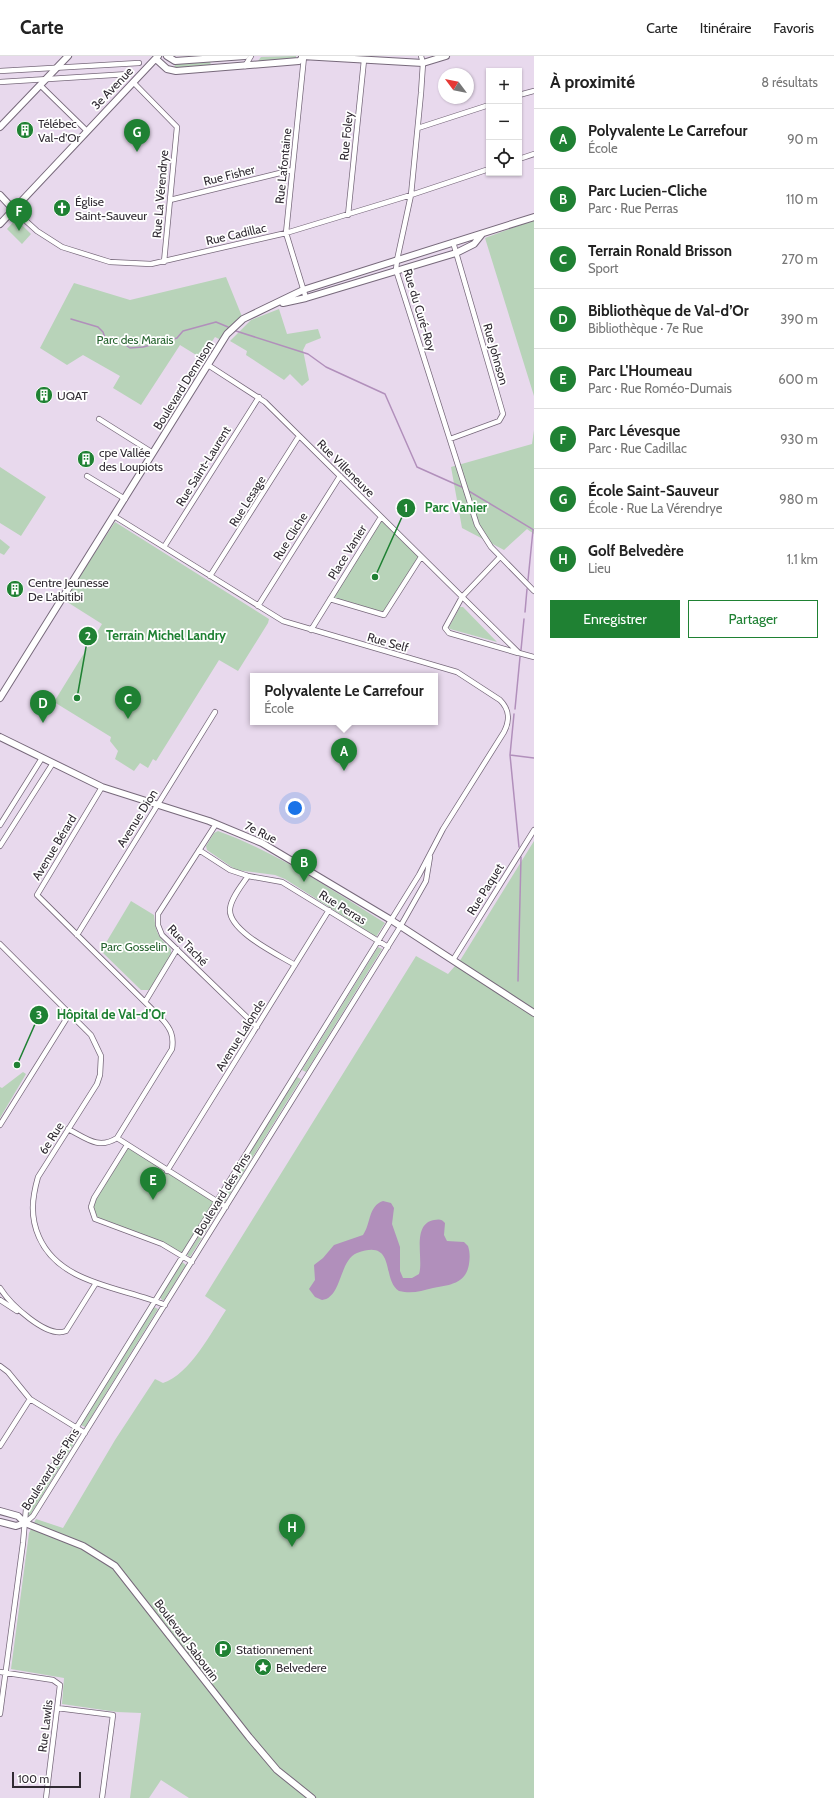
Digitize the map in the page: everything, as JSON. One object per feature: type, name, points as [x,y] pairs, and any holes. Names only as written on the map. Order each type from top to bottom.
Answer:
[{"type":"street","points":[[0,127],[68,56]]},
{"type":"street","points":[[167,56],[176,60],[244,56]]},
{"type":"street","points":[[245,66],[251,56]]},
{"type":"street","points":[[157,57],[167,69],[176,71],[299,61],[303,56],[423,63],[446,56]]},
{"type":"street","name":"Rue Lafontaine","points":[[303,56],[286,233],[306,298]]},
{"type":"street","name":"Rue du Curé-Roy","points":[[421,56],[423,63],[411,195],[396,270],[482,536],[500,557],[534,591]]},
{"type":"street","name":"3e Avenue","points":[[0,224],[157,57]]},
{"type":"street","name":"Rue Foley","points":[[348,215],[364,60]]},
{"type":"street","points":[[0,71],[140,63]]},
{"type":"street","points":[[120,75],[121,64]]},
{"type":"street","points":[[0,82],[129,74]]},
{"type":"street","name":"Rue La Vérendrye","points":[[133,82],[176,127],[164,262]]},
{"type":"street","points":[[40,85],[86,131]]},
{"type":"street","points":[[522,94],[534,91]]},
{"type":"street","points":[[418,128],[486,106]]},
{"type":"street","points":[[522,158],[534,154]]},
{"type":"street","name":"Rue Fisher","points":[[170,200],[292,170]]},
{"type":"street","name":"Rue Cadillac","points":[[0,195],[14,210],[41,234],[62,247],[110,262],[151,264],[286,233],[348,215],[486,170]]},
{"type":"street","name":"Boulevard Dennison","points":[[0,698],[227,334],[243,319],[303,290],[534,217]]},
{"type":"street","name":"Boulevard Dennison","points":[[276,304],[306,298],[456,253],[474,244],[482,234]]},
{"type":"street","name":"Rue Johnson","points":[[450,439],[499,421],[503,414],[453,242]]},
{"type":"street","name":"Rue Villeneuve","points":[[208,365],[259,397],[519,653]]},
{"type":"street","name":"Rue Saint-Laurent","points":[[164,547],[259,397]]},
{"type":"street","points":[[99,419],[153,453]]},
{"type":"street","name":"Rue Lesage","points":[[210,576],[300,436]]},
{"type":"street","points":[[86,476],[125,498]]},
{"type":"street","name":"Rue Cliche","points":[[258,606],[340,476]]},
{"type":"street","name":"Rue Self","points":[[114,516],[283,621],[457,672],[495,696],[505,705],[509,718],[504,732],[443,829],[430,855],[390,920]]},
{"type":"street","name":"Place Vanier","points":[[311,630],[381,517]]},
{"type":"street","points":[[330,599],[384,615],[421,556]]},
{"type":"street","points":[[462,597],[500,557]]},
{"type":"street","name":"Rue Villeneuve","points":[[462,597],[445,628],[449,633],[534,657]]},
{"type":"street","name":"Avenue Dion","points":[[77,935],[215,712]]},
{"type":"street","name":"7e Rue","points":[[0,737],[102,787],[156,806],[216,824],[262,843],[390,920],[534,1013]]},
{"type":"street","points":[[0,825],[42,758]]},
{"type":"street","points":[[0,846],[53,763]]},
{"type":"street","name":"Avenue Bérard","points":[[102,787],[37,895],[145,1002],[170,1029],[173,1041],[172,1049],[117,1138]]},
{"type":"street","name":"Rue Taché","points":[[216,824],[158,914],[158,926],[162,935],[257,1027]]},
{"type":"street","name":"Rue Paquet","points":[[453,960],[534,830]]},
{"type":"street","name":"Rue Perras","points":[[199,850],[230,870],[248,876],[282,882],[388,947]]},
{"type":"street","name":"Rue Self","points":[[400,927],[426,881],[430,855]]},
{"type":"street","points":[[248,876],[230,907],[232,919],[256,942],[295,965]]},
{"type":"street","name":"Avenue Lalonde","points":[[167,1170],[329,910]]},
{"type":"street","name":"Boulevard des Pins","points":[[25,1523],[26,1509],[156,1301],[390,920]]},
{"type":"street","name":"Boulevard des Pins","points":[[25,1523],[33,1516],[400,927]]},
{"type":"street","name":"6e Rue","points":[[0,944],[70,1013],[96,1042],[101,1056],[101,1066],[97,1084],[38,1177],[32,1200],[34,1223],[41,1243],[53,1258],[71,1272],[96,1283],[165,1305]]},
{"type":"street","points":[[145,1002],[177,949]]},
{"type":"street","points":[[0,1125],[70,1013]]},
{"type":"street","points":[[296,1073],[306,1078]]},
{"type":"street","points":[[68,1129],[91,1142],[108,1144],[117,1138],[226,1207]]},
{"type":"street","points":[[127,1145],[94,1198],[91,1207],[96,1219],[162,1244],[192,1262]]},
{"type":"street","points":[[0,1300],[51,1331],[59,1334],[66,1331],[96,1283]]},
{"type":"street","points":[[0,1288],[25,1315]]},
{"type":"street","points":[[0,1366],[8,1372],[30,1399],[85,1433]]},
{"type":"street","points":[[0,1446],[30,1399]]},
{"type":"street","name":"Boulevard Sabourin","points":[[0,1512],[18,1516],[25,1523],[83,1546],[115,1566],[249,1738],[277,1770],[312,1798]]},
{"type":"street","name":"Boulevard Sabourin","points":[[0,1522],[16,1526],[25,1523]]},
{"type":"street","points":[[0,1714],[2,1672],[25,1523]]},
{"type":"street","name":"Rue Lawlis","points":[[2,1672],[57,1682],[60,1685],[46,1798]]},
{"type":"street","points":[[57,1708],[113,1715],[102,1798]]},
{"type":"green space","points":[[296,56],[296,60],[258,61],[261,57]]},
{"type":"green space","points":[[210,61],[211,66],[175,69],[174,67],[176,63]]},
{"type":"green space","points":[[16,219],[31,234],[22,244],[7,229]]},
{"type":"green space","points":[[534,220],[534,396],[485,238]]},
{"type":"green space","name":"Parc des Marais","points":[[226,277],[243,319],[223,341],[215,337],[201,358],[180,345],[141,405],[113,388],[120,376],[83,355],[67,365],[40,348],[74,283],[130,300]]},
{"type":"green space","points":[[279,309],[287,334],[318,329],[321,338],[306,344],[303,350],[309,380],[302,386],[290,374],[284,380],[246,355],[247,351],[230,341],[251,320]]},
{"type":"green space","points":[[534,430],[534,534],[527,529],[504,550],[462,528],[451,467],[532,444]]},
{"type":"green space","points":[[0,467],[46,497],[21,536],[0,523]]},
{"type":"green space","points":[[381,517],[421,557],[384,615],[330,599]]},
{"type":"green space","points":[[115,522],[269,619],[238,671],[219,660],[156,761],[153,759],[148,768],[140,763],[134,771],[115,759],[118,751],[110,741],[111,737],[54,702],[102,624],[64,600]]},
{"type":"green space","points":[[0,539],[10,547],[4,555],[0,553]]},
{"type":"green space","points":[[460,607],[463,607],[497,642],[450,629],[449,627]]},
{"type":"green space","points":[[218,831],[262,850],[304,872],[385,923],[376,937],[285,879],[275,875],[236,870],[207,850],[206,846],[214,833]]},
{"type":"green space","points":[[534,841],[534,1798],[189,1798],[161,1780],[149,1798],[130,1798],[141,1713],[117,1712],[62,1704],[64,1678],[11,1669],[29,1533],[36,1519],[63,1528],[115,1440],[155,1379],[163,1383],[173,1378],[191,1362],[199,1352],[226,1310],[205,1296],[416,956],[448,974],[461,959]]},
{"type":"green space","name":"Parc Gosselin","points":[[131,901],[154,915],[158,934],[171,949],[171,955],[149,990],[141,990],[101,951]]},
{"type":"green space","points":[[378,947],[382,949],[306,1072],[302,1070]]},
{"type":"green space","points":[[23,1072],[26,1074],[0,1118],[0,1087],[2,1088]]},
{"type":"green space","points":[[297,1077],[301,1079],[225,1202],[221,1199]]},
{"type":"green space","points":[[127,1145],[217,1202],[183,1257],[162,1244],[95,1219],[91,1207]]},
{"type":"green space","points":[[217,1207],[220,1209],[190,1257],[187,1255]]},
{"type":"green space","points":[[182,1262],[186,1265],[164,1300],[162,1300],[160,1297]]},
{"type":"green space","points":[[154,1307],[158,1309],[85,1427],[81,1425]]},
{"type":"green space","points":[[76,1432],[80,1434],[29,1517],[27,1515],[32,1508],[33,1502]]},
{"type":"shaded area","points":[[383,1201],[391,1203],[394,1208],[392,1224],[400,1247],[400,1271],[403,1278],[412,1278],[419,1274],[420,1235],[427,1223],[437,1219],[442,1220],[445,1223],[444,1235],[447,1241],[464,1242],[468,1246],[469,1262],[464,1276],[461,1280],[445,1286],[416,1292],[399,1291],[394,1286],[390,1278],[383,1256],[378,1251],[370,1250],[357,1253],[351,1257],[343,1270],[337,1286],[329,1298],[322,1300],[315,1297],[309,1289],[315,1280],[314,1265],[323,1258],[334,1245],[363,1235],[366,1231],[372,1211],[378,1203]]},
{"type":"waterway","points":[[71,319],[98,327],[103,332],[105,338],[110,338],[118,343],[124,341],[127,342],[127,346],[130,348],[143,347],[177,338],[183,331],[216,322],[228,327]]},
{"type":"waterway","points":[[236,331],[308,354],[326,367],[385,394],[417,467],[464,488]]},
{"type":"waterway","points":[[467,490],[534,530]]},
{"type":"waterway","points":[[528,580],[533,530]]},
{"type":"waterway","points":[[525,612],[527,589]]},
{"type":"waterway","points":[[521,650],[524,619]]},
{"type":"waterway","points":[[515,709],[520,657]]},
{"type":"waterway","points":[[514,714],[510,755],[519,847]]},
{"type":"waterway","points":[[510,755],[534,758]]},
{"type":"waterway","points":[[518,981],[521,857]]},
{"type":"place","name":"Télébec Val-d'Or","points":[[25,130]]},
{"type":"place","name":"École Saint-Sauveur","points":[[137,152]]},
{"type":"place","name":"Église Saint-Sauveur","points":[[62,208]]},
{"type":"place","name":"Parc Lévesque","points":[[19,231]]},
{"type":"place","name":"UQAT","points":[[44,395]]},
{"type":"place","name":"cpe Vallée des Loupiots","points":[[86,459]]},
{"type":"place","name":"Parc Vanier","points":[[375,577]]},
{"type":"place","name":"Centre Jeunesse De L'abitibi","points":[[15,589]]},
{"type":"place","name":"Terrain Michel Landry","points":[[77,698]]},
{"type":"place","name":"Terrain Ronald Brisson","points":[[128,719]]},
{"type":"place","name":"Bibliothèque de Val-d’Or","points":[[43,723]]},
{"type":"place","name":"Polyvalente Le Carrefour","points":[[344,771]]},
{"type":"place","name":"Parc Lucien-Cliche","points":[[304,882]]},
{"type":"place","name":"Hôpital de Val-d’Or","points":[[17,1065]]},
{"type":"place","name":"Parc L'Houmeau","points":[[153,1200]]},
{"type":"place","name":"Golf Belvedère","points":[[292,1547]]},
{"type":"place","name":"Stationnement","points":[[223,1649]]},
{"type":"place","name":"Belvedere","points":[[263,1667]]}]
